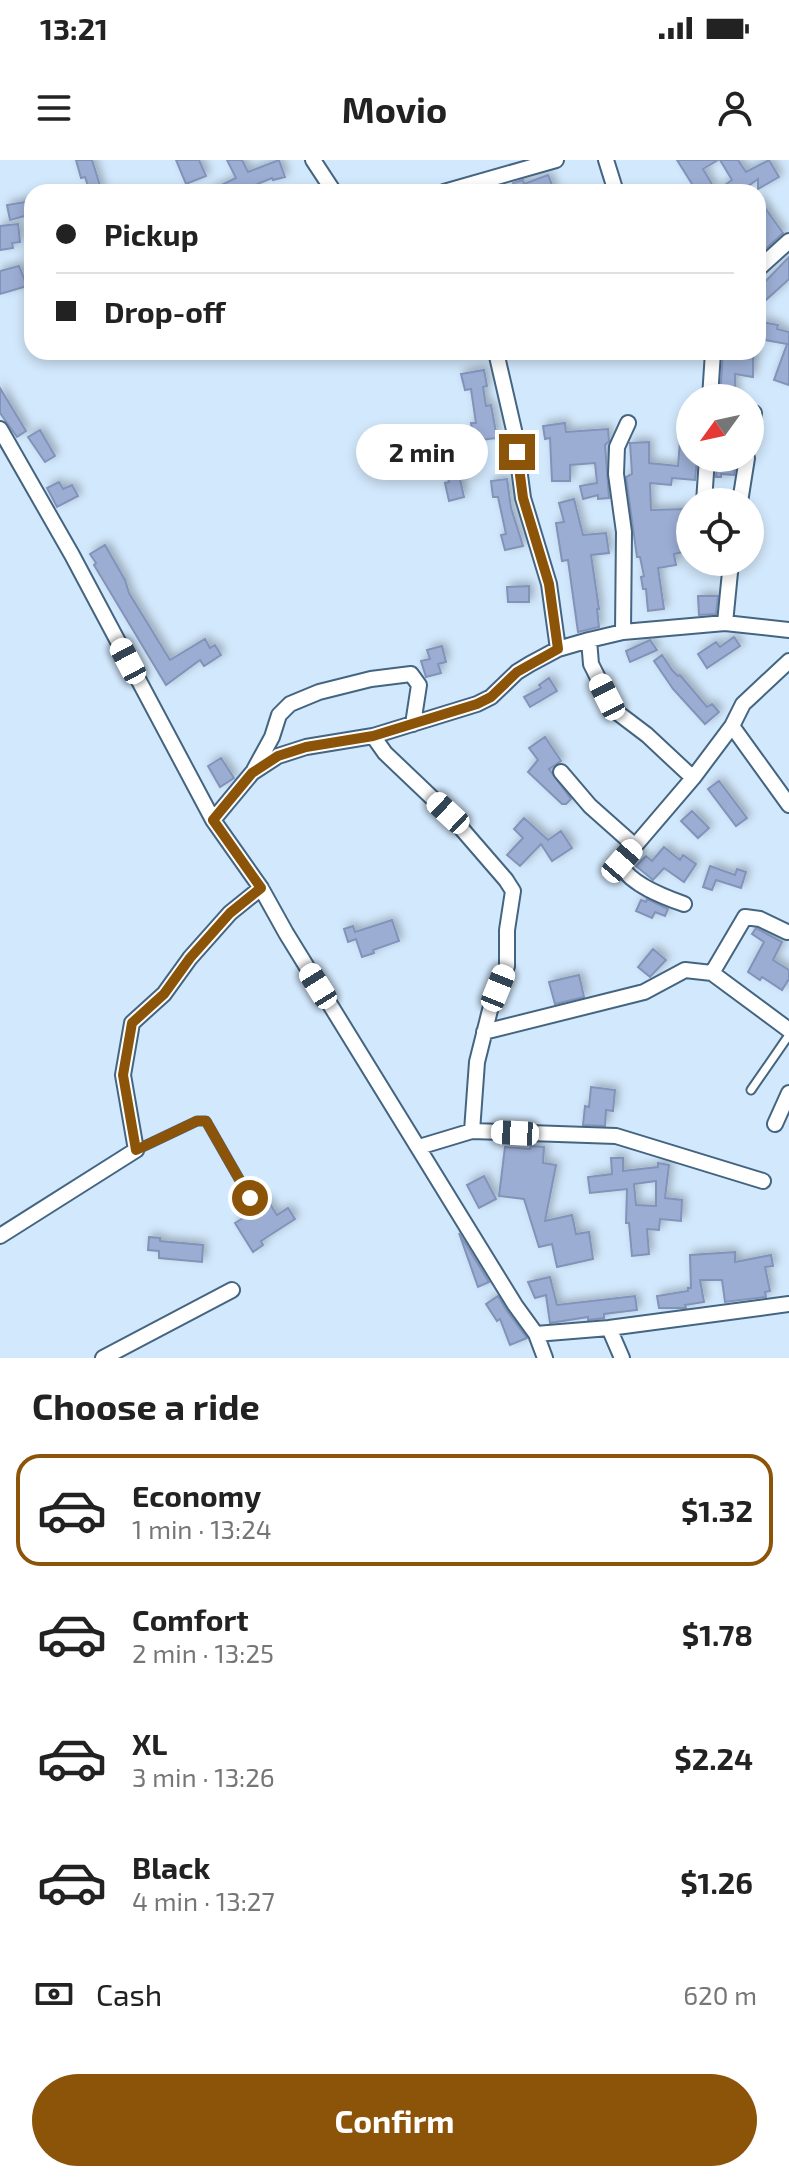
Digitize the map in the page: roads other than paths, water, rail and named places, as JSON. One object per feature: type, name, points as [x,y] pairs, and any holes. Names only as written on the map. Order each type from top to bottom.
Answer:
[{"type":"street","points":[[313,160],[329,184]]},
{"type":"street","points":[[472,184],[556,160]]},
{"type":"street","points":[[606,160],[614,184]]},
{"type":"street","points":[[766,262],[789,241]]},
{"type":"street","points":[[498,360],[514,430],[523,498],[549,584],[558,649]]},
{"type":"street","points":[[711,384],[712,360]]},
{"type":"street","points":[[623,632],[624,532],[616,474],[617,447],[628,423]]},
{"type":"street","points":[[0,429],[72,555],[213,820],[261,888],[515,1305],[536,1334],[545,1358]]},
{"type":"street","points":[[725,623],[730,576]]},
{"type":"street","points":[[252,773],[278,756],[306,747],[373,736],[486,700],[517,672],[558,649],[589,640],[623,632],[725,623],[789,630]]},
{"type":"street","points":[[589,640],[591,664],[614,710],[647,735],[693,778]]},
{"type":"street","points":[[684,904],[662,897],[624,871],[622,861],[693,778],[732,726],[743,704],[789,661]]},
{"type":"street","points":[[213,820],[252,773],[284,709],[300,698],[371,679],[411,674],[419,685],[413,724]]},
{"type":"street","points":[[732,726],[789,805]]},
{"type":"street","points":[[373,736],[385,753],[448,813],[513,891],[507,930],[507,966],[490,1010],[477,1062],[472,1131]]},
{"type":"street","points":[[561,772],[590,806],[635,846]]},
{"type":"street","points":[[0,1236],[136,1150],[123,1075],[132,1023],[164,994],[190,958],[230,913],[261,888]]},
{"type":"street","points":[[712,973],[745,917],[760,919],[787,932]]},
{"type":"street","points":[[484,1032],[644,992],[685,970],[712,973],[789,1032]]},
{"type":"street","points":[[775,1124],[789,1093]]},
{"type":"street","points":[[419,1147],[472,1131],[616,1136],[763,1181]]},
{"type":"street","points":[[103,1358],[232,1290]]},
{"type":"street","points":[[536,1334],[609,1328],[789,1304]]},
{"type":"street","points":[[609,1328],[622,1358]]},
{"type":"lane","points":[[751,1090],[789,1032]]},
{"type":"lane","points":[[136,1150],[197,1121],[206,1121],[250,1198]]}]
